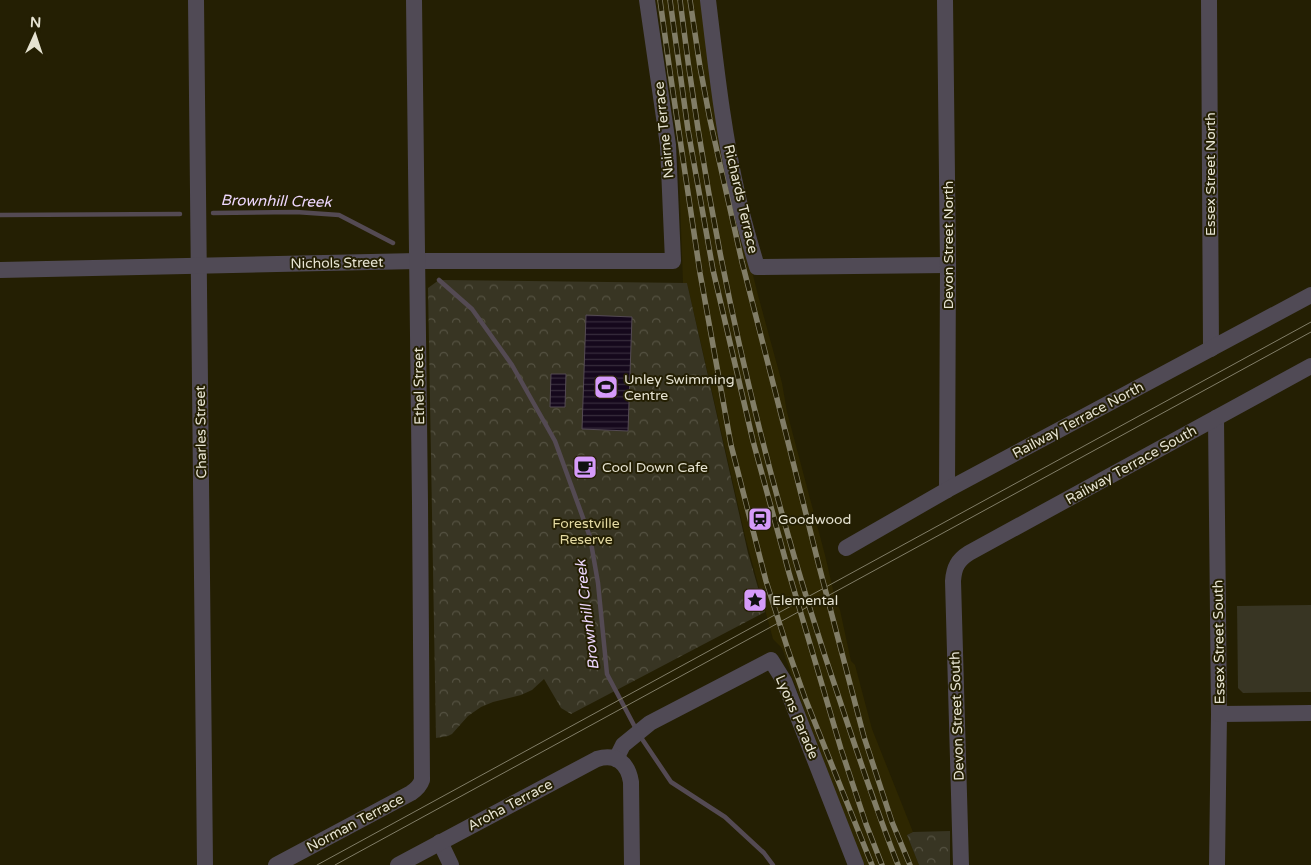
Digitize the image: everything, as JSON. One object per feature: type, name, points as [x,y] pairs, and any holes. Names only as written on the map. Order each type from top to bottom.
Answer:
[{"type":"street","name":"Charles Street","points":[[196,0],[205,865]]},
{"type":"street","name":"Ethel Street","points":[[414,0],[422,772]]},
{"type":"street","name":"Nairne Terrace","points":[[647,0],[668,145],[673,261]]},
{"type":"street","name":"Richards Terrace","points":[[708,0],[718,89],[728,145],[738,198],[756,267],[948,265]]},
{"type":"street","name":"Devon Street North","points":[[945,0],[948,265],[947,490]]},
{"type":"street","name":"Essex Street North","points":[[1209,0],[1211,349]]},
{"type":"street","name":"Nichols Street","points":[[0,270],[417,261],[673,261]]},
{"type":"street","name":"Railway Terrace North","points":[[846,548],[947,490],[1311,295]]},
{"type":"street","name":"Railway Terrace South","points":[[955,567],[960,559],[970,553],[1311,366]]},
{"type":"street","name":"Essex Street South","points":[[1216,418],[1219,714],[1217,865]]},
{"type":"street","name":"Devon Street South","points":[[955,567],[953,582],[961,865]]},
{"type":"street","name":"Lyons Parade","points":[[621,756],[650,723],[771,660],[784,681],[856,865]]},
{"type":"street","points":[[1219,714],[1311,713]]},
{"type":"street","name":"Aroha Terrace","points":[[398,865],[597,759],[607,756],[621,756]]},
{"type":"street","points":[[621,756],[629,771],[631,782],[632,865]]},
{"type":"street","name":"Norman Terrace","points":[[276,865],[417,790],[420,785],[422,772]]},
{"type":"street","points":[[440,842],[451,865]]},
{"type":"shaded area","points":[[656,0],[704,0],[729,179],[782,383],[787,412],[835,598],[840,610],[851,661],[855,665],[872,729],[913,832],[907,835],[919,865],[863,865],[820,755],[782,648],[773,639],[746,540],[687,283],[683,283],[678,147]]},
{"type":"shaded area","points":[[586,315],[632,317],[628,431],[582,429]]},
{"type":"shaded area","points":[[551,374],[566,374],[565,407],[550,407]]},
{"type":"green space","name":"Forestville Reserve","points":[[439,280],[687,283],[748,553],[765,612],[571,714],[561,708],[544,679],[532,690],[521,695],[481,707],[468,716],[452,734],[436,738],[428,288]]},
{"type":"green space","points":[[1311,605],[1311,692],[1243,693],[1238,688],[1237,606]]},
{"type":"green space","points":[[950,831],[950,865],[919,865],[907,835],[913,832]]},
{"type":"waterway","name":"Brownhill Creek","points":[[213,213],[296,212],[339,215],[393,243]]},
{"type":"waterway","name":"Brownhill Creek","points":[[0,215],[180,214]]},
{"type":"waterway","name":"Brownhill Creek","points":[[439,280],[472,309],[512,365],[555,441],[590,537],[598,583],[607,674],[636,729]]},
{"type":"waterway","name":"Brownhill Creek","points":[[640,736],[671,782],[725,817],[764,853],[773,865]]},
{"type":"tram line","points":[[317,865],[1311,322]]},
{"type":"tram line","points":[[335,865],[1311,332]]},
{"type":"railway","points":[[660,0],[700,273],[731,445],[766,581],[788,650],[805,698],[872,865]]},
{"type":"railway","points":[[670,0],[688,130],[713,270],[753,441],[789,573],[841,749],[882,865]]},
{"type":"railway","points":[[680,0],[706,179],[742,357],[763,444],[813,618],[861,765],[898,865]]},
{"type":"railway","points":[[690,0],[710,120],[742,262],[819,566],[864,737],[892,822],[910,865]]},
{"type":"place","name":"Unley Swimming Centre","points":[[606,387]]},
{"type":"place","name":"Cool Down Cafe","points":[[585,467]]},
{"type":"place","name":"Goodwood","points":[[760,519]]},
{"type":"place","name":"Elemental","points":[[755,600]]}]
